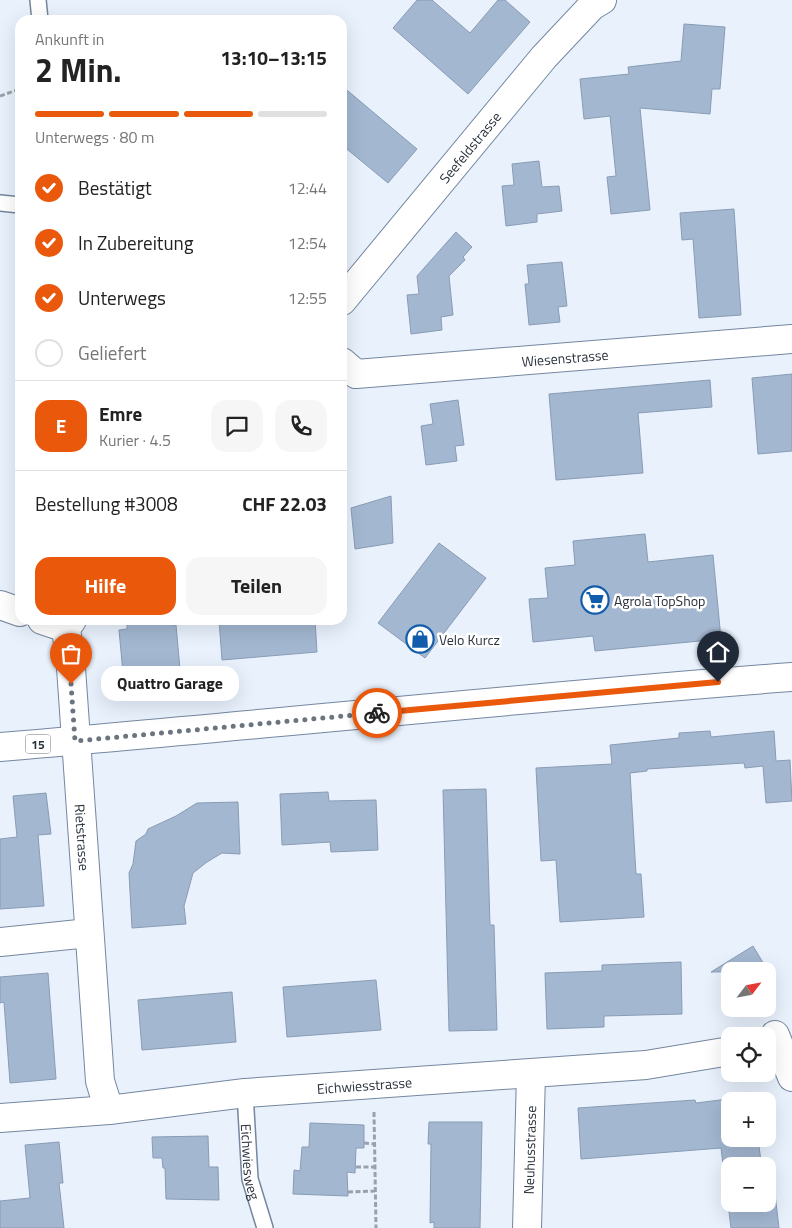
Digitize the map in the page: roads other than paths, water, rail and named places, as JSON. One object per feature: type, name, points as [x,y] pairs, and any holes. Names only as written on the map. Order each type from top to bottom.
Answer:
[{"type":"street","name":"Seefeldstrasse","points":[[347,295],[544,57],[594,2]]},
{"type":"street","name":"Wiesenstrasse","points":[[347,366],[356,374],[792,339]]},
{"type":"street","points":[[0,605],[15,610]]},
{"type":"street","points":[[60,625],[70,668],[75,741]]},
{"type":"street","name":"15","points":[[0,747],[792,676]]},
{"type":"street","name":"Rietstrasse","points":[[75,741],[100,1081],[109,1110]]},
{"type":"street","points":[[0,942],[89,933]]},
{"type":"street","points":[[778,1032],[792,1077]]},
{"type":"street","name":"Eichwiesstrasse","points":[[0,1118],[109,1110],[245,1093],[646,1066],[721,1053]]},
{"type":"street","name":"Neuhusstrasse","points":[[527,1228],[530,1074]]},
{"type":"lane","points":[[38,0],[40,15]]},
{"type":"lane","points":[[0,203],[15,205]]},
{"type":"lane","name":"Eichwiesweg","points":[[245,1093],[250,1179],[265,1228]]},
{"type":"place","name":"Agrola TopShop","points":[[595,600]]},
{"type":"place","name":"Velo Kurcz","points":[[420,639]]},
{"type":"place","name":"Quattro Garage","points":[[71,684]]}]
